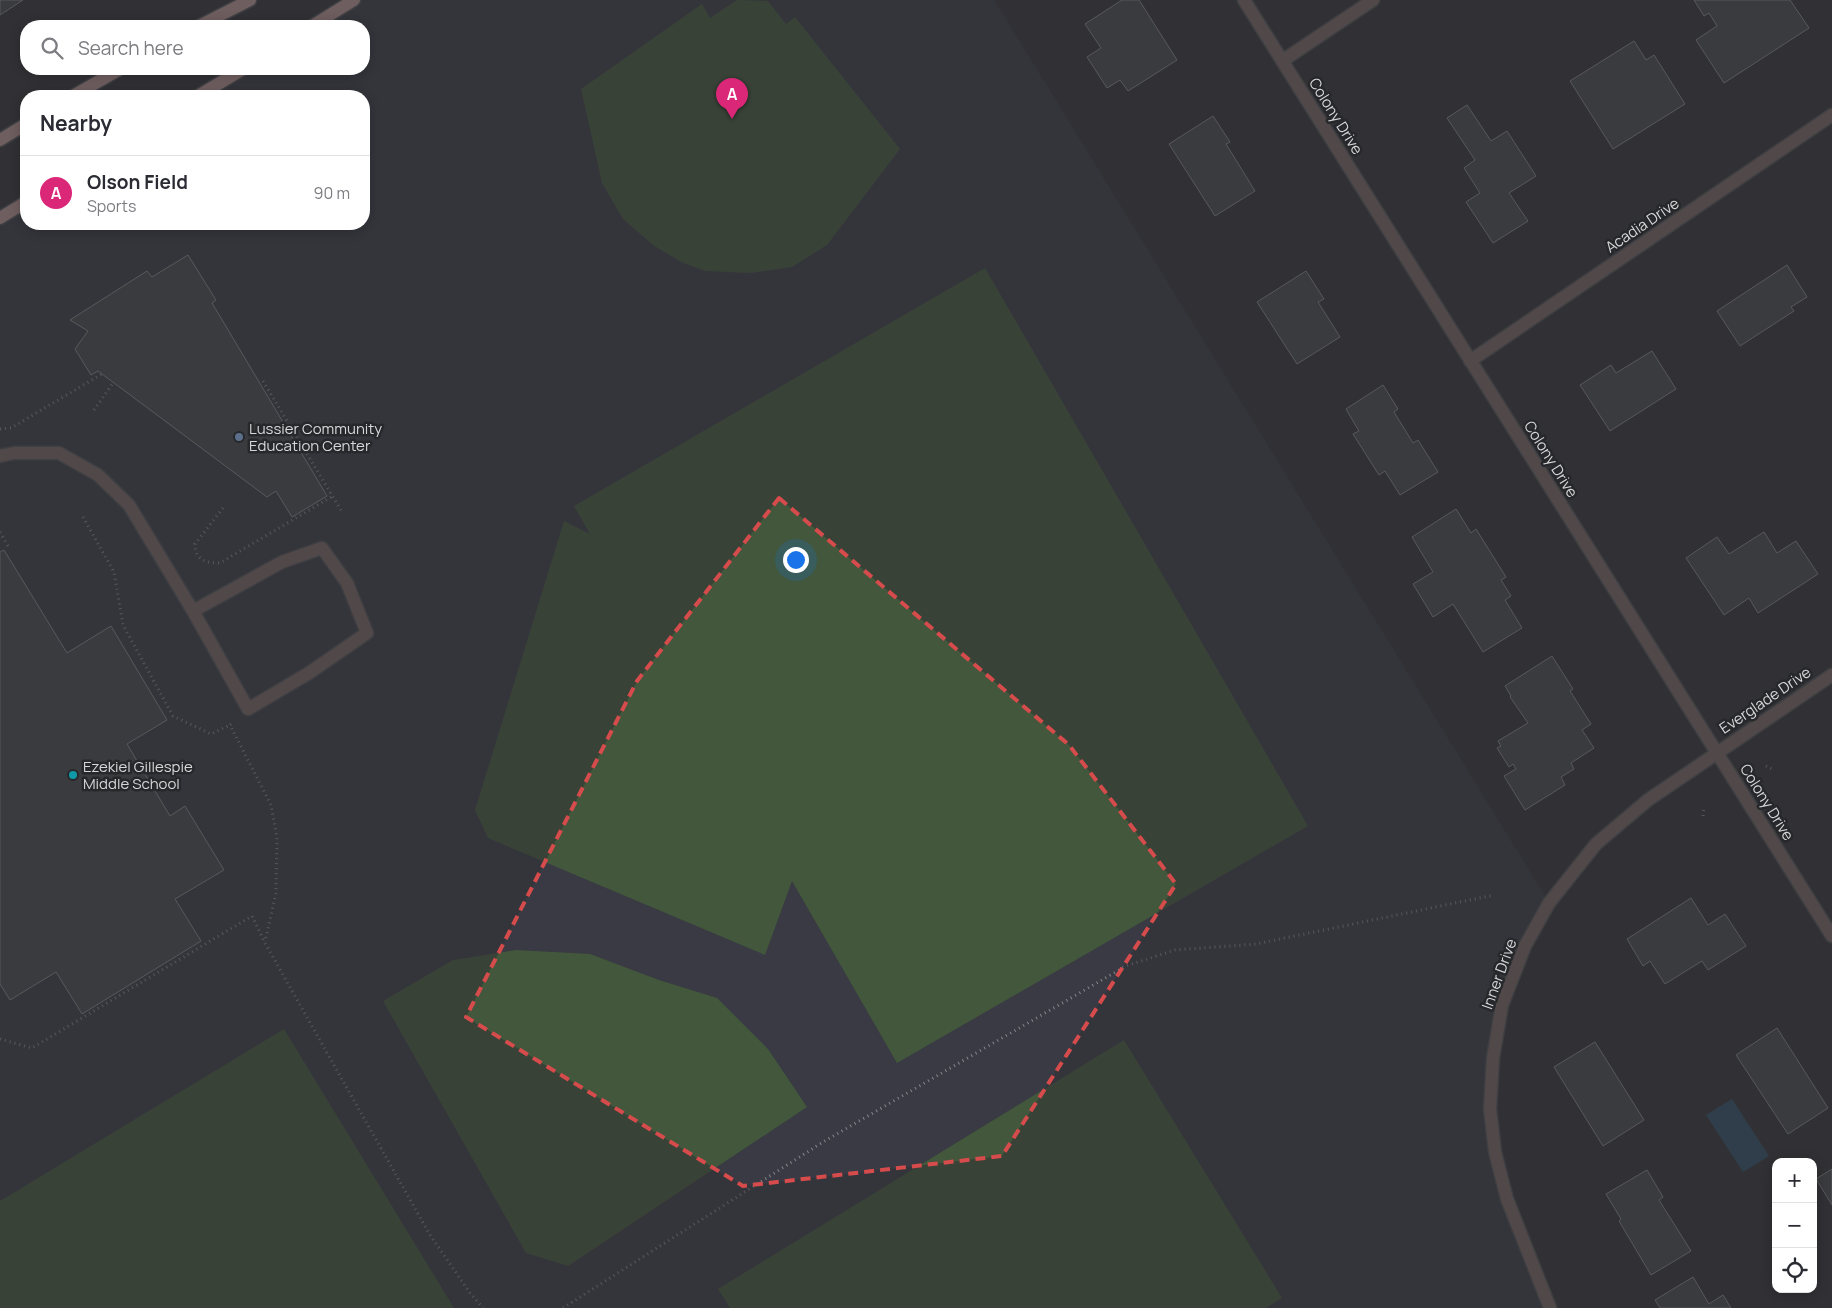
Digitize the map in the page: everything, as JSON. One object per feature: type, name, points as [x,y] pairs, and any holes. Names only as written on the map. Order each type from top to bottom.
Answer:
[{"type":"main road","points":[[211,20],[250,0]]},
{"type":"main road","points":[[322,20],[354,0]]},
{"type":"main road","points":[[83,90],[110,75]]},
{"type":"main road","points":[[208,90],[233,75]]},
{"type":"main road","points":[[0,140],[20,128]]},
{"type":"main road","points":[[0,218],[20,206]]},
{"type":"street","name":"Colony Drive","points":[[1244,0],[1832,936]]},
{"type":"street","points":[[1282,61],[1373,0]]},
{"type":"street","name":"Acadia Drive","points":[[1470,361],[1832,115]]},
{"type":"street","points":[[0,456],[14,453],[59,453],[98,475],[129,505],[194,611],[248,709],[309,673],[367,633],[347,584],[322,548],[282,562],[194,611]]},
{"type":"street","name":"Everglade Drive","points":[[1717,753],[1832,675]]},
{"type":"street","name":"Inner Drive","points":[[1550,1308],[1507,1199],[1495,1152],[1490,1109],[1492,1066],[1502,1005],[1525,946],[1549,903],[1596,844],[1648,800],[1717,753]]},
{"type":"path","points":[[0,429],[11,428],[102,374]]},
{"type":"path","points":[[263,381],[342,512]]},
{"type":"path","points":[[94,410],[113,383]]},
{"type":"path","points":[[223,508],[196,544],[195,552],[200,560],[220,562],[333,496]]},
{"type":"path","points":[[83,517],[114,572],[123,626],[172,716],[211,734],[230,725],[248,709]]},
{"type":"path","points":[[0,532],[8,546]]},
{"type":"path","points":[[230,725],[271,805],[277,838],[276,893],[265,943]]},
{"type":"path","points":[[1766,766],[1772,769]]},
{"type":"path","points":[[1703,816],[1704,807]]},
{"type":"path","points":[[565,1308],[824,1142],[1126,966],[1174,950],[1256,944],[1494,896]]},
{"type":"path","points":[[0,1039],[32,1048],[252,916],[265,943],[430,1235],[482,1308]]},
{"type":"highlighted area","points":[[779,498],[1069,745],[1176,884],[1002,1156],[743,1186],[466,1017],[637,681]]},
{"type":"shaded area","points":[[354,0],[994,0],[1549,903],[1525,946],[1493,1058],[1495,1152],[1550,1308],[0,1308],[0,218],[20,206],[20,230],[370,230],[370,90],[208,90],[233,75],[370,75],[370,20],[322,20]]},
{"type":"green space","points":[[737,0],[768,1],[786,24],[795,17],[900,149],[827,245],[792,267],[751,273],[705,271],[681,262],[653,245],[623,219],[602,183],[581,89],[702,4],[710,18]]},
{"type":"green space","points":[[985,268],[1308,826],[897,1063],[792,881],[765,955],[488,838],[475,810],[564,521],[590,534],[574,506]]},
{"type":"green space","points":[[516,950],[590,954],[659,980],[717,998],[768,1049],[807,1107],[568,1266],[526,1253],[383,1001],[453,960]]},
{"type":"green space","points":[[284,1029],[454,1308],[0,1308],[0,1201]]},
{"type":"green space","points":[[1124,1040],[1282,1298],[1266,1308],[730,1308],[718,1289]]},
{"type":"water","points":[[1732,1099],[1769,1156],[1743,1172],[1706,1115]]},
{"type":"building","points":[[0,0],[23,0],[0,15]]},
{"type":"building","points":[[1122,0],[1139,0],[1177,60],[1128,91],[1120,80],[1107,88],[1087,57],[1101,48],[1085,24]]},
{"type":"building","points":[[1694,0],[1790,0],[1809,28],[1724,83],[1696,40],[1717,26],[1709,13],[1704,16]]},
{"type":"building","points":[[1634,41],[1646,60],[1654,55],[1685,104],[1613,149],[1570,81]]},
{"type":"building","points":[[1467,105],[1491,141],[1507,131],[1536,176],[1509,193],[1528,221],[1493,243],[1466,202],[1480,193],[1464,168],[1475,160],[1447,118]]},
{"type":"building","points":[[1213,116],[1230,142],[1226,144],[1255,191],[1215,216],[1169,144]]},
{"type":"building","name":"Lussier Community Education Center","points":[[188,255],[216,300],[212,303],[327,496],[292,517],[276,491],[267,497],[98,371],[91,375],[75,349],[88,331],[70,320],[147,271],[152,277]]},
{"type":"building","points":[[1787,265],[1807,297],[1791,307],[1794,311],[1740,346],[1717,311]]},
{"type":"building","points":[[1306,271],[1324,299],[1318,302],[1340,337],[1297,364],[1257,302]]},
{"type":"building","points":[[1652,351],[1676,389],[1610,431],[1580,385],[1611,365],[1616,373]]},
{"type":"building","points":[[1383,385],[1398,409],[1394,412],[1413,443],[1418,440],[1438,472],[1400,495],[1385,471],[1379,475],[1353,434],[1359,431],[1346,409]]},
{"type":"building","points":[[1456,509],[1471,533],[1476,529],[1506,577],[1501,580],[1511,596],[1505,600],[1522,628],[1483,652],[1453,604],[1433,617],[1413,584],[1433,572],[1412,537]]},
{"type":"building","points":[[1764,532],[1777,553],[1796,541],[1818,574],[1758,613],[1749,598],[1724,615],[1686,558],[1717,537],[1729,554]]},
{"type":"building","name":"Ezekiel Gillespie Middle School","points":[[4,550],[67,653],[111,626],[167,720],[127,744],[170,816],[185,806],[224,870],[175,899],[201,941],[82,1014],[56,972],[10,1000],[0,984],[0,552]]},
{"type":"building","points":[[1552,656],[1573,689],[1570,691],[1591,724],[1582,730],[1594,748],[1571,763],[1574,769],[1561,777],[1565,785],[1525,810],[1504,776],[1516,769],[1513,764],[1509,767],[1497,748],[1501,746],[1498,741],[1528,723],[1510,697],[1505,686]]},
{"type":"building","points":[[1691,898],[1708,925],[1725,914],[1746,946],[1708,970],[1702,961],[1665,984],[1650,961],[1643,966],[1627,939]]},
{"type":"building","points":[[1777,1028],[1828,1108],[1788,1134],[1736,1055]]},
{"type":"building","points":[[1595,1042],[1644,1120],[1603,1146],[1554,1067]]},
{"type":"building","points":[[1832,1169],[1832,1205],[1817,1181],[1817,1178]]},
{"type":"building","points":[[1647,1170],[1663,1197],[1659,1200],[1691,1251],[1651,1275],[1619,1221],[1621,1219],[1606,1194]]},
{"type":"building","points":[[1693,1277],[1709,1304],[1723,1295],[1731,1308],[1660,1308],[1655,1300]]},
{"type":"place","name":"Olson Field","points":[[732,119]]},
{"type":"place","name":"Lussier Community Education Center","points":[[239,437]]},
{"type":"place","name":"Ezekiel Gillespie Middle School","points":[[73,775]]}]
